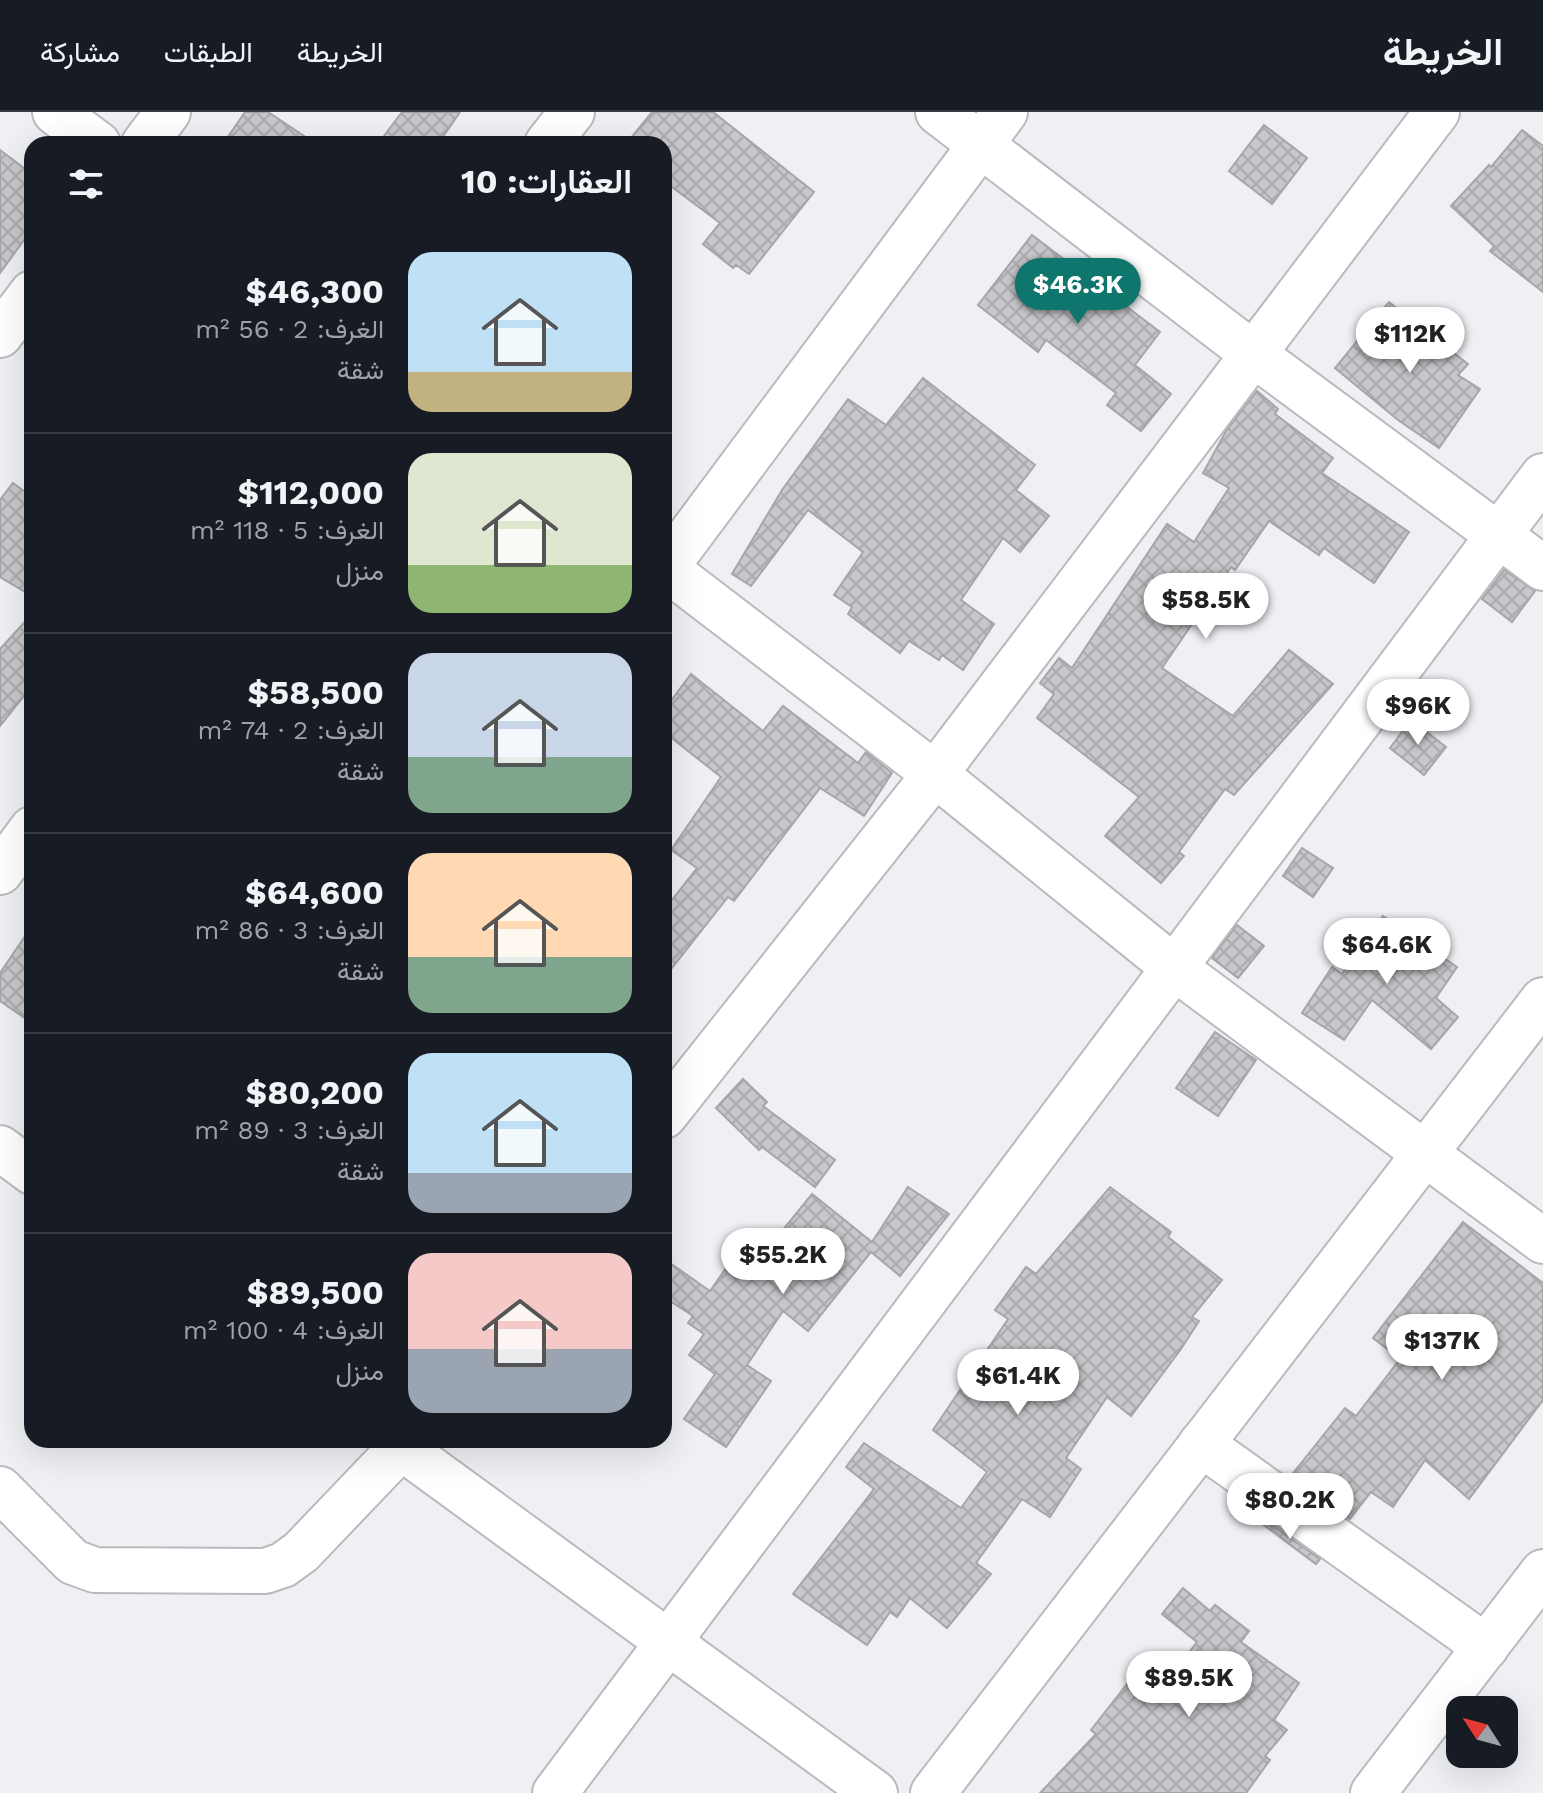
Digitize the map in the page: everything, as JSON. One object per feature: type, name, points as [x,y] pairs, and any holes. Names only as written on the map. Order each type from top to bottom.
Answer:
[{"type":"street","points":[[55,112],[87,136]]},
{"type":"street","points":[[150,136],[168,112]]},
{"type":"street","points":[[553,136],[572,112]]},
{"type":"street","points":[[938,112],[993,128],[1252,353],[1543,568]]},
{"type":"street","points":[[672,1106],[935,774],[1437,112]]},
{"type":"street","points":[[672,557],[993,128]]},
{"type":"street","points":[[0,335],[24,304]]},
{"type":"street","points":[[555,1793],[1172,966],[1543,476]]},
{"type":"street","points":[[672,574],[935,774],[1172,966],[1543,1241]]},
{"type":"street","points":[[0,872],[24,840]]},
{"type":"street","points":[[933,1793],[1543,1000]]},
{"type":"street","points":[[0,1148],[24,1166]]},
{"type":"street","points":[[1201,1444],[1486,1647]]},
{"type":"street","points":[[0,1489],[73,1562],[95,1570],[265,1571],[283,1565],[301,1552],[395,1448]]},
{"type":"street","points":[[407,1448],[875,1793]]},
{"type":"street","points":[[1373,1793],[1543,1572]]},
{"type":"building","points":[[245,112],[268,112],[304,136],[228,136]]},
{"type":"building","points":[[402,112],[460,112],[444,136],[384,136]]},
{"type":"building","points":[[652,112],[713,112],[814,192],[749,274],[736,265],[733,268],[703,244],[720,223],[672,187],[672,136],[632,136]]},
{"type":"building","points":[[1264,125],[1307,158],[1272,204],[1229,171]]},
{"type":"building","points":[[1522,130],[1543,146],[1543,292],[1490,251],[1494,246],[1451,206],[1489,165],[1491,167]]},
{"type":"building","points":[[0,150],[24,168],[24,240],[0,273]]},
{"type":"building","points":[[1032,235],[1160,332],[1135,365],[1171,394],[1141,431],[1107,405],[1116,393],[1046,340],[1038,352],[978,305]]},
{"type":"building","points":[[1389,302],[1468,364],[1458,375],[1480,389],[1439,448],[1398,420],[1335,368]]},
{"type":"building","points":[[923,378],[1035,465],[1016,490],[1049,516],[1020,552],[1003,538],[961,600],[994,624],[963,670],[942,655],[939,660],[909,641],[900,653],[848,614],[852,607],[834,595],[863,552],[808,510],[751,586],[732,574],[782,490],[848,399],[886,425]]},
{"type":"building","points":[[1257,391],[1278,409],[1275,414],[1333,458],[1322,473],[1409,532],[1374,583],[1324,548],[1319,555],[1269,521],[1235,570],[1231,567],[1162,668],[1233,716],[1289,650],[1333,684],[1234,795],[1225,789],[1179,852],[1184,856],[1161,883],[1105,836],[1139,797],[1037,718],[1054,694],[1040,683],[1059,658],[1072,668],[1167,524],[1194,542],[1229,488],[1203,473],[1226,431]]},
{"type":"building","points":[[13,483],[24,491],[24,591],[0,577],[0,500]]},
{"type":"building","points":[[1504,570],[1535,591],[1512,622],[1482,599]]},
{"type":"building","points":[[24,623],[24,696],[0,726],[0,649]]},
{"type":"building","points":[[691,674],[763,731],[783,706],[858,763],[866,752],[892,773],[864,816],[820,788],[734,901],[728,897],[672,968],[672,900],[697,868],[672,849],[721,777],[672,738],[672,699]]},
{"type":"building","points":[[1411,720],[1446,747],[1424,775],[1390,748]]},
{"type":"building","points":[[1302,848],[1333,868],[1313,897],[1283,876]]},
{"type":"building","points":[[1383,916],[1457,967],[1436,998],[1458,1017],[1431,1049],[1372,1000],[1344,1040],[1302,1013],[1332,967],[1342,974]]},
{"type":"building","points":[[1237,925],[1264,946],[1238,978],[1212,958]]},
{"type":"building","points":[[24,938],[24,1018],[0,1001],[0,973]]},
{"type":"building","points":[[1215,1032],[1256,1060],[1218,1116],[1176,1088]]},
{"type":"building","points":[[743,1079],[767,1102],[763,1106],[835,1160],[815,1187],[762,1147],[759,1150],[716,1108]]},
{"type":"building","points":[[908,1187],[949,1214],[900,1276],[871,1252],[808,1331],[783,1311],[747,1365],[771,1381],[726,1447],[684,1419],[715,1374],[689,1355],[704,1334],[688,1323],[693,1316],[672,1302],[672,1265],[710,1291],[738,1251],[756,1263],[812,1194],[872,1242]]},
{"type":"building","points":[[1110,1187],[1171,1232],[1168,1237],[1222,1280],[1192,1317],[1199,1321],[1131,1416],[1107,1397],[1066,1458],[1081,1469],[1050,1517],[1022,1499],[976,1563],[991,1574],[947,1628],[910,1598],[897,1617],[890,1612],[867,1645],[793,1594],[874,1489],[846,1467],[864,1443],[961,1508],[987,1472],[933,1430],[1008,1319],[995,1310],[1026,1267],[1036,1274]]},
{"type":"building","points":[[1463,1222],[1543,1283],[1543,1400],[1469,1499],[1425,1460],[1393,1507],[1371,1492],[1350,1519],[1290,1477],[1345,1408],[1356,1416],[1400,1359],[1373,1338]]},
{"type":"building","points":[[1260,1517],[1320,1559],[1316,1564],[1257,1520]]},
{"type":"building","points":[[1183,1588],[1210,1611],[1215,1605],[1249,1631],[1241,1642],[1299,1683],[1274,1720],[1287,1730],[1265,1756],[1270,1760],[1246,1793],[1040,1793],[1096,1734],[1091,1730],[1127,1684],[1150,1702],[1197,1642],[1162,1614]]}]
